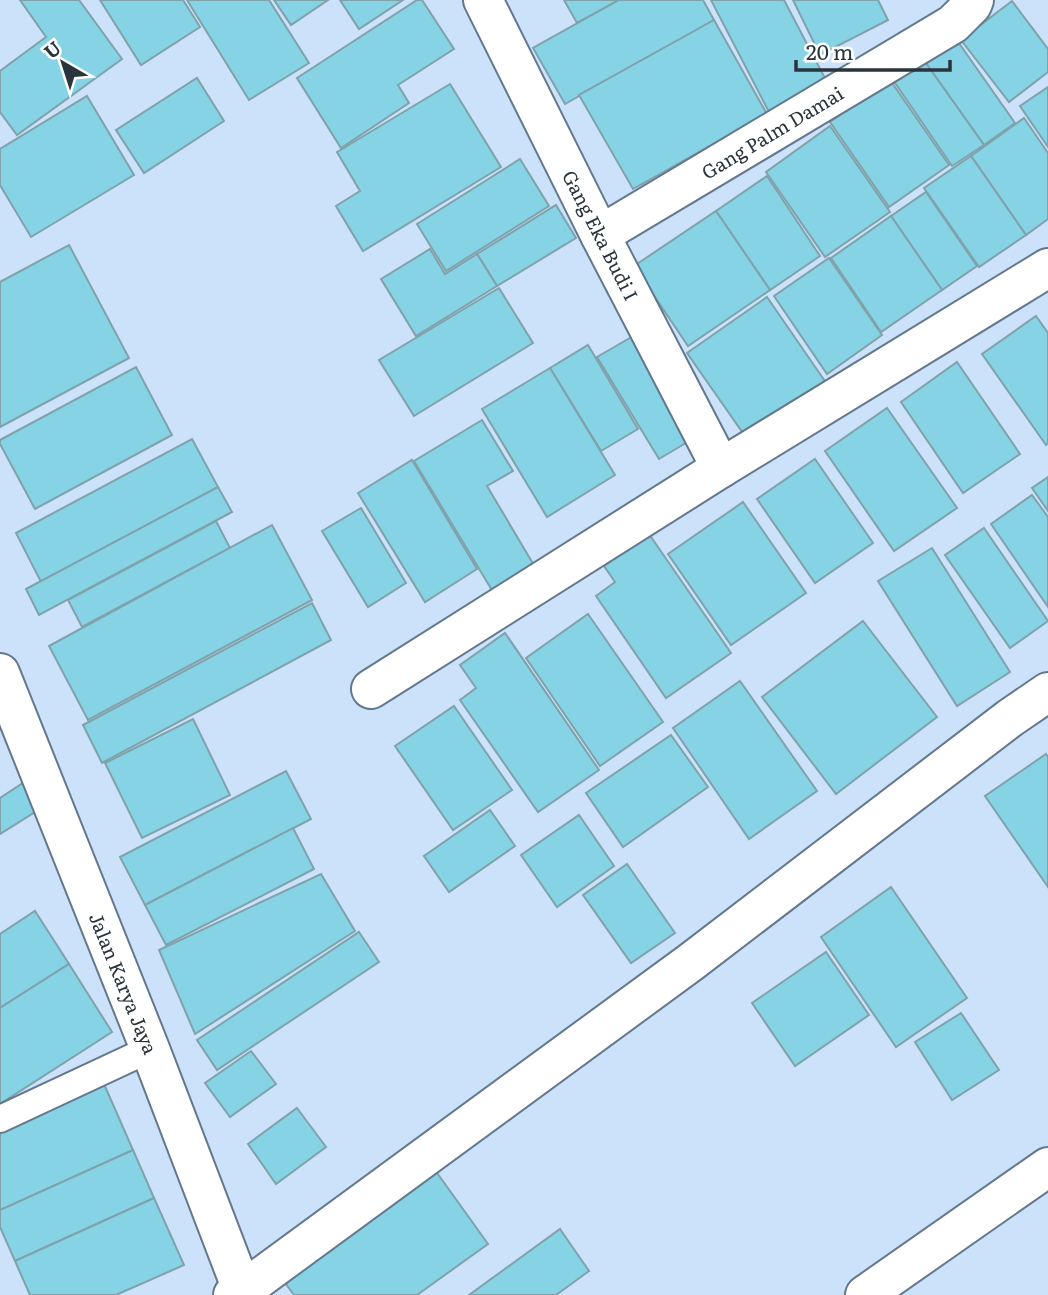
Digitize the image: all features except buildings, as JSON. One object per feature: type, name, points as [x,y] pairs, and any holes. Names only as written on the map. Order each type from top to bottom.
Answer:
[{"type":"street","name":"Gang Eka Budi I","points":[[483,0],[600,235],[721,468]]},
{"type":"street","name":"Gang Palm Damai","points":[[600,235],[953,24],[974,0]]},
{"type":"street","points":[[371,689],[721,468],[1048,268]]},
{"type":"street","name":"Jalan Karya Jaya","points":[[0,673],[150,1049],[240,1294]]},
{"type":"street","points":[[240,1294],[691,962],[1010,718],[1048,692]]},
{"type":"street","points":[[865,1295],[1048,1167]]},
{"type":"lane","points":[[0,1119],[150,1049]]}]
